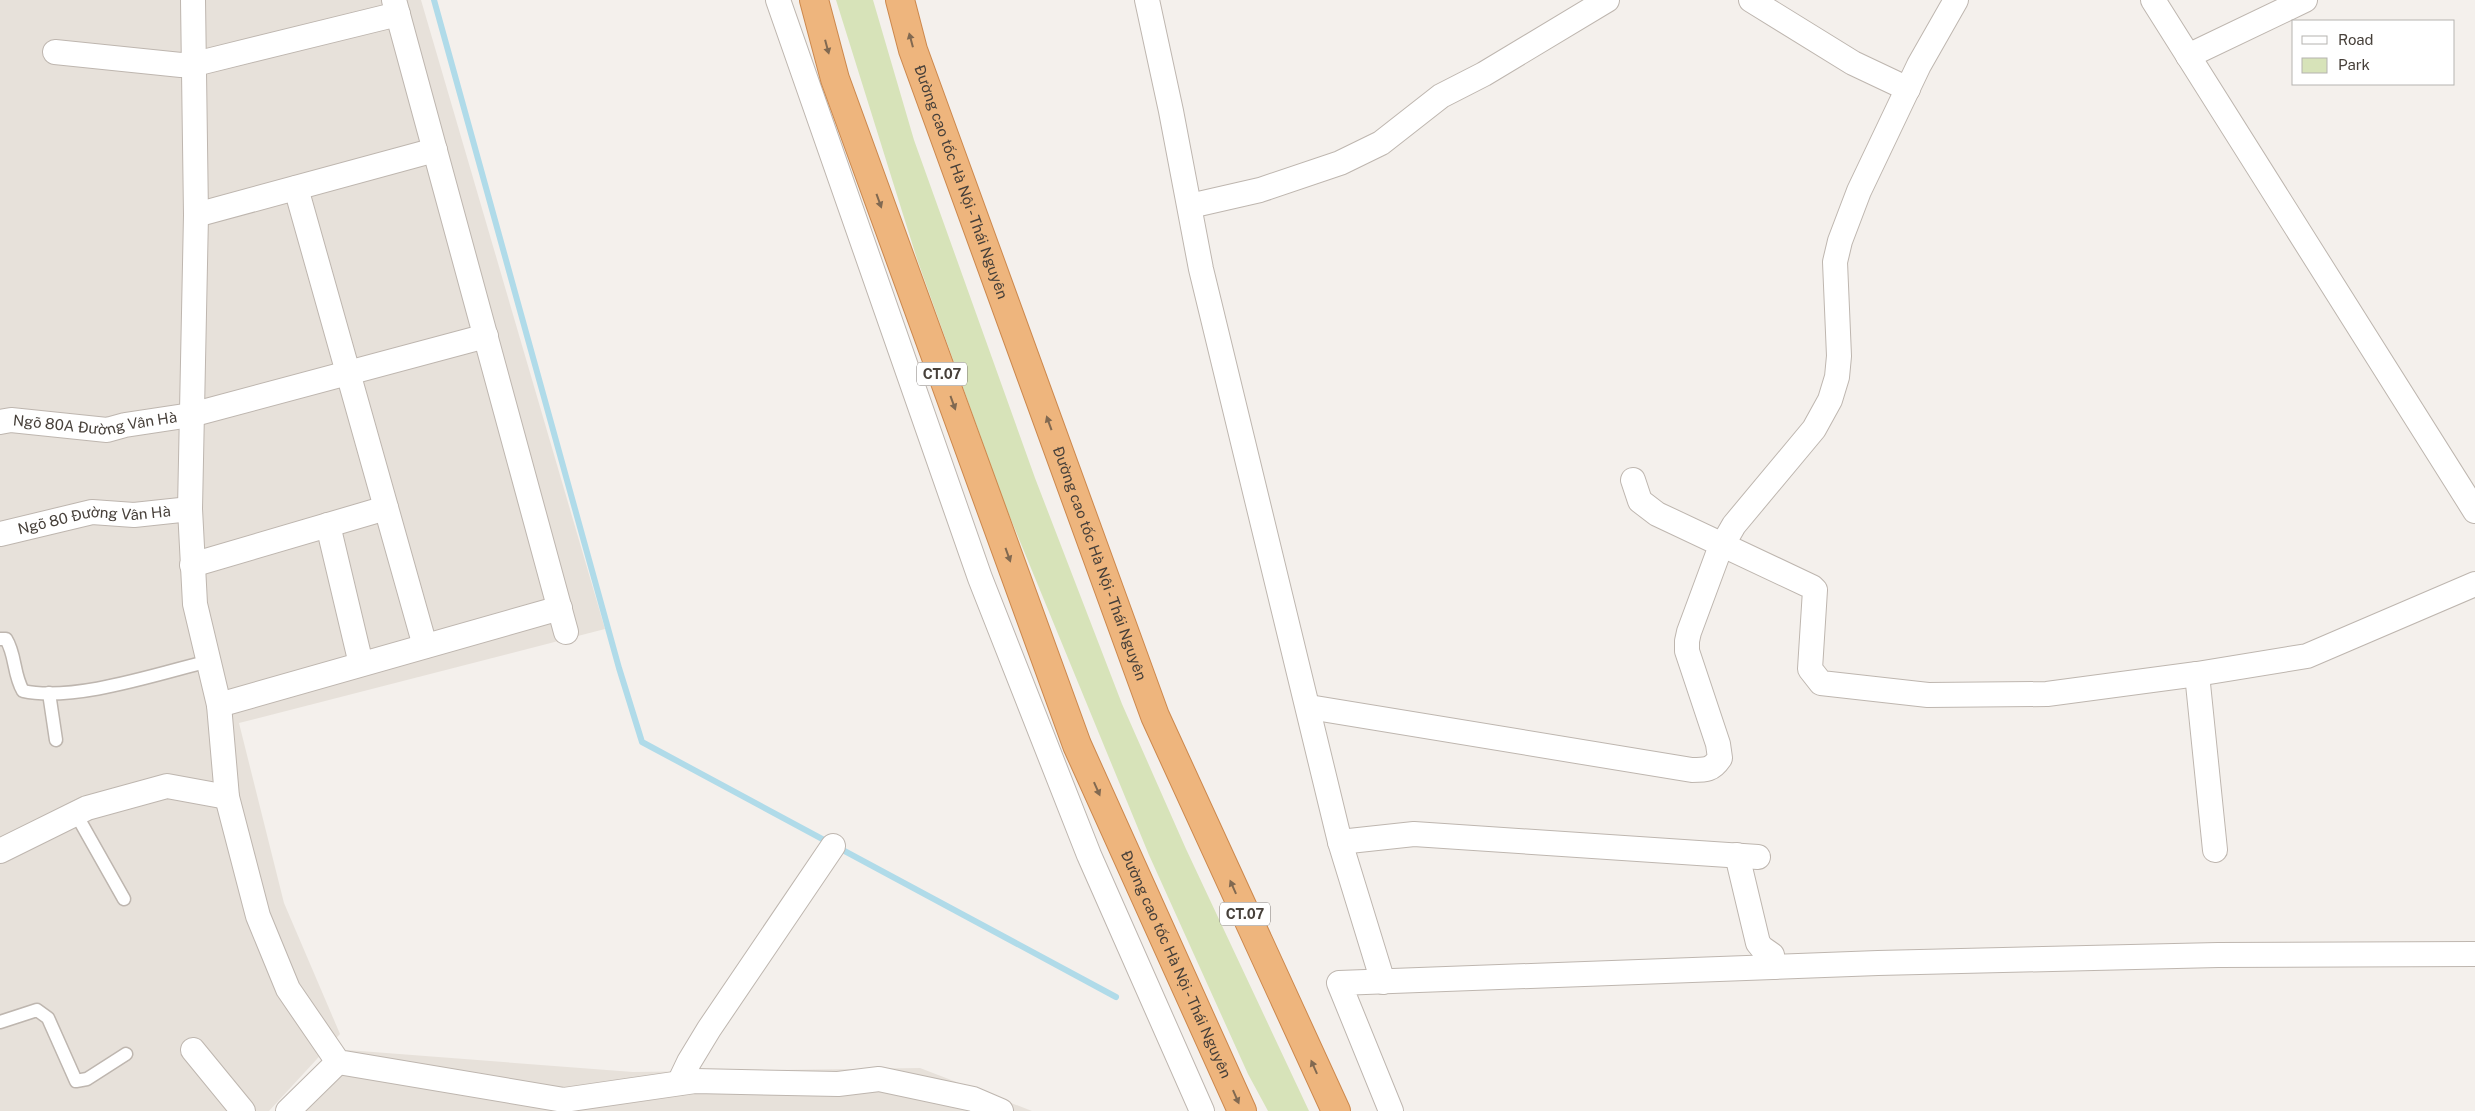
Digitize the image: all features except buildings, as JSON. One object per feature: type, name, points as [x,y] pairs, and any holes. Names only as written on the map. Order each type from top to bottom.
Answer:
[{"type":"highway","name":"Đường cao tốc Hà Nội - Thái Nguyên","points":[[814,0],[835,79],[1077,745],[1242,1111]]},
{"type":"highway","name":"Đường cao tốc Hà Nội - Thái Nguyên","points":[[900,0],[913,50],[1155,716],[1336,1111]]},
{"type":"street","points":[[193,0],[196,215],[190,509],[195,604],[219,704],[227,797],[258,916],[288,989],[338,1062],[564,1100],[695,1081],[838,1084],[879,1079],[973,1099],[1001,1111]]},
{"type":"street","points":[[778,0],[980,578],[1089,855],[1202,1111]]},
{"type":"street","points":[[1147,0],[1190,206],[1201,269],[1309,707],[1340,842],[1383,982]]},
{"type":"street","points":[[1190,206],[1287,182],[1340,163],[1405,126],[1419,110],[1440,96],[1484,74],[1608,0]]},
{"type":"street","points":[[1751,0],[1853,63],[1908,89]]},
{"type":"street","points":[[1309,707],[1692,770],[1706,770],[1714,767],[1720,758],[1718,744],[1687,651],[1687,641],[1699,604],[1722,546],[1734,525],[1814,430],[1830,400],[1837,377],[1840,356],[1835,262],[1840,241],[1860,191],[1908,89],[1956,0]]},
{"type":"street","points":[[2153,0],[2475,511]]},
{"type":"street","points":[[2188,56],[2305,0]]},
{"type":"street","points":[[55,52],[182,65],[195,64],[396,7],[566,632]]},
{"type":"street","points":[[196,215],[435,150]]},
{"type":"street","points":[[296,188],[425,646]]},
{"type":"street","name":"Ngõ 80A Đường Vân Hà","points":[[0,422],[11,420],[107,430],[125,425],[191,415],[486,336]]},
{"type":"street","points":[[1632,480],[1640,501],[1650,510],[1722,546],[1812,586],[1815,590],[1810,670],[1820,683],[1928,694],[2047,694],[2196,674],[2307,656],[2475,584]]},
{"type":"street","points":[[192,565],[386,508]]},
{"type":"street","name":"Ngõ 80 Đường Vân Hà","points":[[0,534],[92,512],[134,515],[190,509]]},
{"type":"street","points":[[328,525],[361,664]]},
{"type":"street","points":[[219,704],[560,608]]},
{"type":"street","points":[[2196,674],[2215,850]]},
{"type":"street","points":[[0,851],[87,808],[167,786],[227,797]]},
{"type":"street","points":[[1340,842],[1414,834],[1747,856],[1758,943],[1772,954],[1774,967]]},
{"type":"street","points":[[679,1084],[689,1062],[709,1029],[833,846]]},
{"type":"street","points":[[1391,1111],[1339,983],[1774,967],[2218,955],[2475,954]]},
{"type":"street","points":[[193,1050],[243,1111]]},
{"type":"street","points":[[288,1111],[338,1062]]},
{"type":"lane","points":[[0,639],[6,638],[12,648],[16,679],[23,691],[39,695],[129,681],[208,661]]},
{"type":"lane","points":[[49,694],[56,740]]},
{"type":"lane","points":[[76,814],[124,899]]},
{"type":"lane","points":[[0,1022],[37,1010],[48,1018],[76,1081],[88,1079],[126,1054]]},
{"type":"shaded area","points":[[0,0],[421,0],[605,629],[239,723],[284,903],[340,1034],[269,1111],[0,1111]]},
{"type":"shaded area","points":[[347,1050],[633,1072],[920,1068],[1032,1111],[287,1111]]},
{"type":"green space","points":[[836,0],[873,0],[914,140],[1035,478],[1122,704],[1186,849],[1309,1111],[1268,1111],[1248,1074],[1149,855],[1005,505],[917,259]]},
{"type":"waterway","points":[[434,0],[619,668],[642,742],[1116,997]]}]
